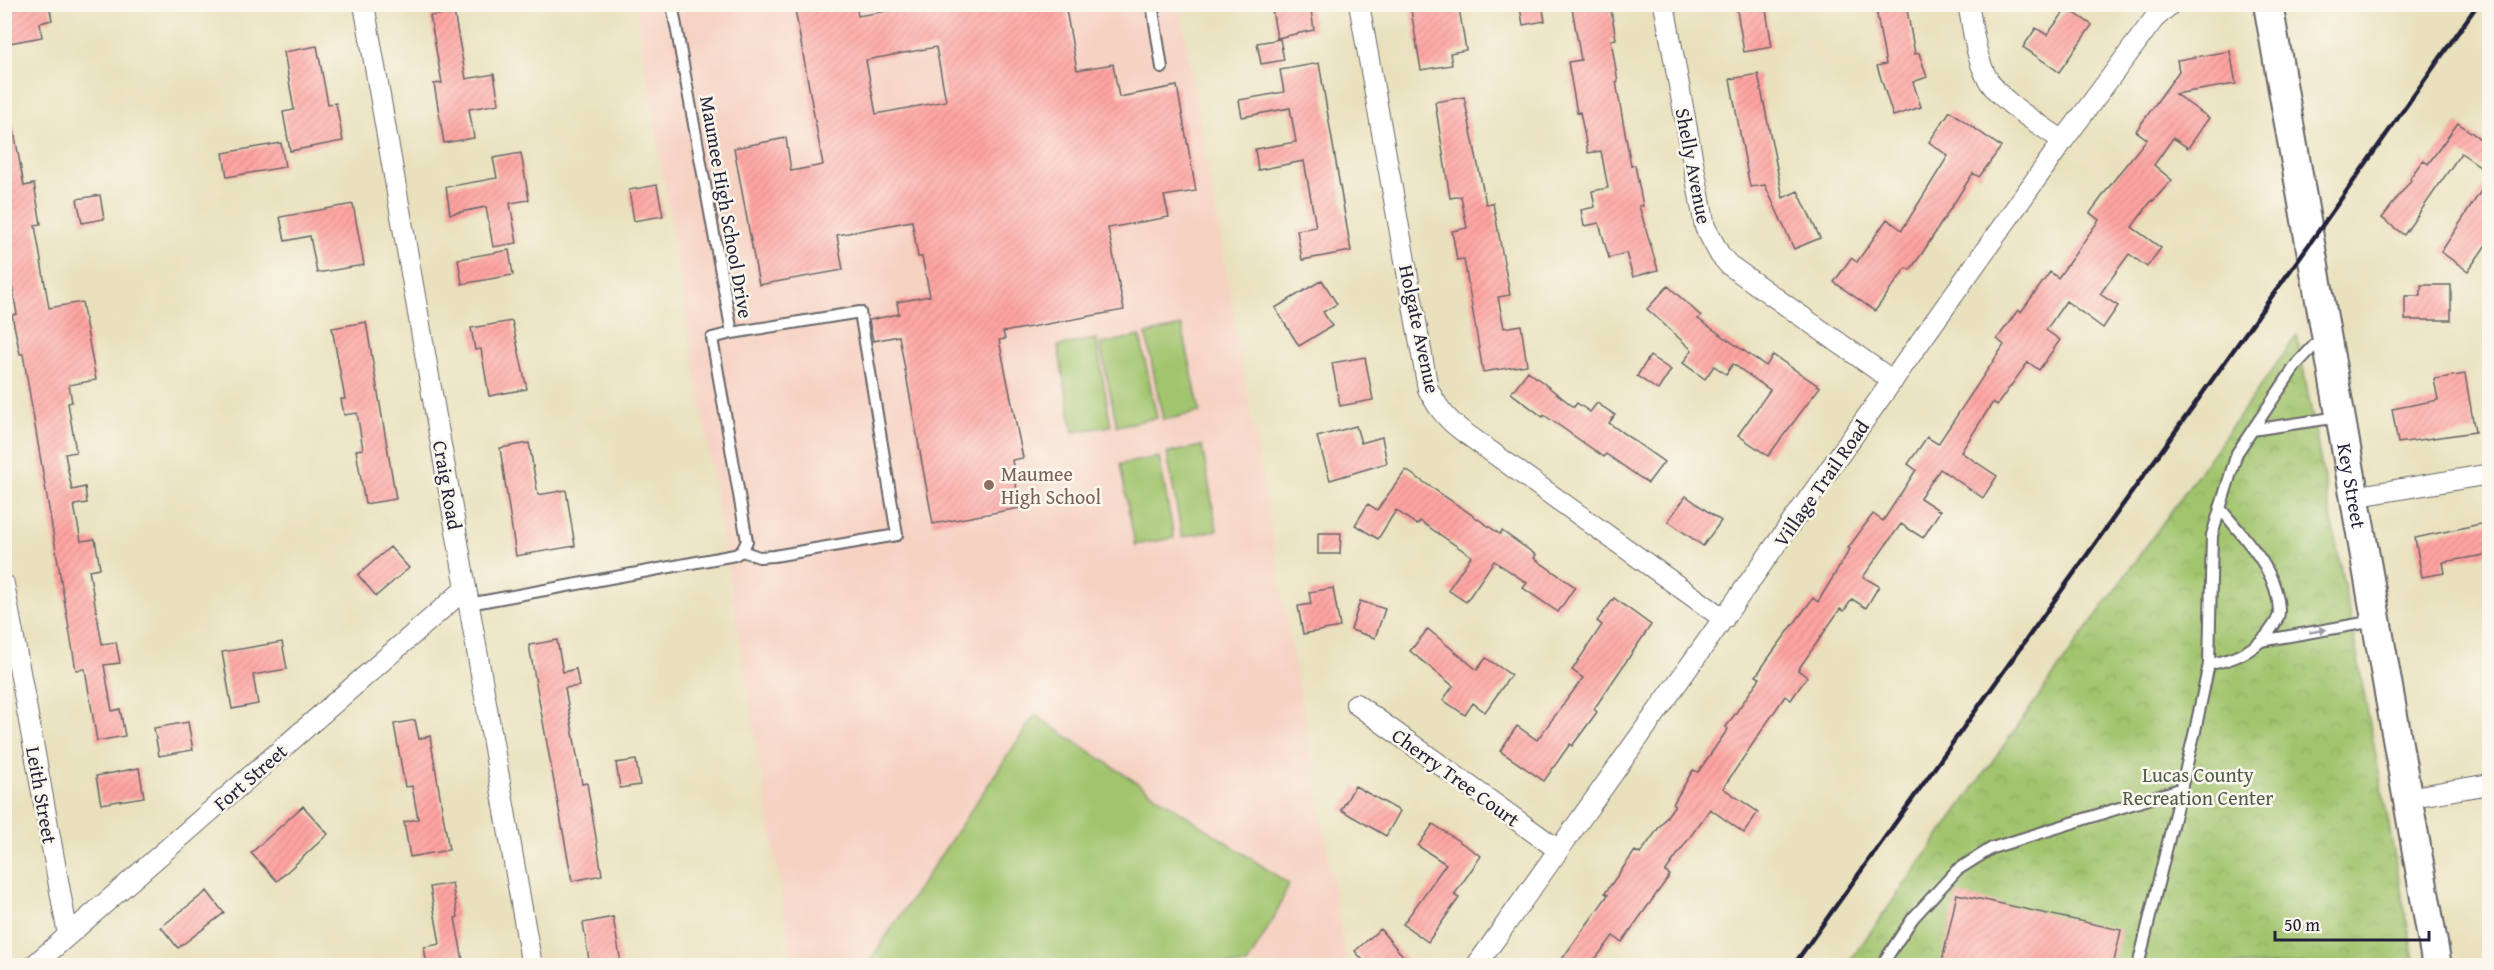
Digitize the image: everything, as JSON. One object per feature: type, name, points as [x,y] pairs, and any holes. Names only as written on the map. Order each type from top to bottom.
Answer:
[{"type":"street","name":"Craig Road","points":[[364,4],[532,966]]},
{"type":"street","name":"Holgate Avenue","points":[[1359,4],[1428,388],[1437,406],[1445,418],[1461,430],[1724,619]]},
{"type":"street","name":"Shelly Avenue","points":[[1664,4],[1705,227],[1709,238],[1729,265],[1893,381]]},
{"type":"street","points":[[1968,4],[1976,49],[1992,86],[2004,98],[2063,141]]},
{"type":"street","name":"Village Trail Road","points":[[1476,966],[1557,849],[1724,619],[2063,141],[2154,19],[2171,4]]},
{"type":"street","name":"Key Street","points":[[2268,4],[2437,966]]},
{"type":"street","points":[[2353,497],[2490,474]]},
{"type":"street","name":"Leith Street","points":[[4,584],[68,935]]},
{"type":"street","name":"Fort Street","points":[[33,966],[467,596]]},
{"type":"street","name":"Cherry Tree Court","points":[[1356,704],[1557,849]]},
{"type":"street","points":[[2407,798],[2490,784]]},
{"type":"lane","name":"Maumee High School Drive","points":[[672,4],[732,333],[711,338],[746,528],[747,541],[742,550]]},
{"type":"lane","points":[[1152,4],[1162,68]]},
{"type":"lane","points":[[467,596],[735,555],[742,550],[759,556],[774,556],[897,535],[860,312],[732,333]]},
{"type":"lane","points":[[2138,966],[2209,664],[2212,535],[2237,453],[2296,365],[2325,334]]},
{"type":"lane","points":[[2252,430],[2339,417]]},
{"type":"lane","points":[[2209,664],[2224,662],[2256,646],[2273,627],[2280,614],[2274,586],[2263,562],[2220,508]]},
{"type":"lane","points":[[2261,641],[2375,621]]},
{"type":"lane","points":[[1881,966],[1913,918],[1958,870],[1992,848],[2181,789]]},
{"type":"shaded area","name":"Maumee High School","points":[[635,5],[1180,5],[1347,965],[793,965]]},
{"type":"green space","points":[[1182,326],[1200,412],[1163,420],[1146,334]]},
{"type":"green space","name":"Lucas County Recreation Center","points":[[2297,335],[2415,965],[1847,965]]},
{"type":"green space","points":[[1140,336],[1157,418],[1117,426],[1100,344]]},
{"type":"green space","points":[[1096,339],[1111,426],[1073,432],[1058,346]]},
{"type":"green space","points":[[1202,446],[1217,530],[1182,537],[1167,453]]},
{"type":"green space","points":[[1159,457],[1174,538],[1135,545],[1120,464]]},
{"type":"green space","points":[[1035,715],[1289,884],[1276,914],[1247,965],[867,965]]},
{"type":"building","points":[[4,4],[49,4],[52,20],[40,23],[42,37],[4,44]]},
{"type":"building","name":"Maumee High School","points":[[794,4],[856,4],[858,16],[928,4],[1065,4],[1077,70],[1113,64],[1119,97],[1177,86],[1196,191],[1164,196],[1169,217],[1108,228],[1124,310],[1003,332],[1005,339],[999,340],[1023,458],[1012,460],[1020,508],[933,524],[899,336],[873,341],[869,320],[899,314],[897,302],[930,296],[922,257],[918,257],[912,221],[837,235],[843,270],[759,285],[734,148],[786,138],[791,171],[823,165]],"holes":[[[936,47],[946,101],[876,114],[866,60]]]},
{"type":"building","points":[[1271,4],[1310,4],[1314,30],[1277,38]]},
{"type":"building","points":[[1410,4],[1437,4],[1438,11],[1459,8],[1466,50],[1450,53],[1452,65],[1421,70]]},
{"type":"building","points":[[1542,4],[1545,21],[1523,25],[1520,7]]},
{"type":"building","points":[[1590,4],[1610,4],[1616,39],[1611,40],[1618,82],[1616,82],[1631,166],[1635,165],[1643,206],[1639,206],[1658,270],[1633,277],[1626,253],[1609,258],[1599,223],[1584,226],[1581,210],[1595,207],[1592,191],[1608,188],[1601,151],[1588,153],[1580,112],[1577,113],[1568,62],[1581,60],[1572,8]]},
{"type":"building","points":[[1736,4],[1765,4],[1772,47],[1744,52]]},
{"type":"building","points":[[1875,4],[1906,4],[1915,54],[1919,53],[1927,77],[1913,82],[1921,107],[1893,116],[1877,66],[1886,64]]},
{"type":"building","points":[[2067,8],[2092,25],[2059,72],[2023,47],[2036,28],[2047,35]]},
{"type":"building","points":[[454,12],[466,79],[494,74],[499,104],[469,109],[474,138],[444,143],[434,84],[442,83],[430,16]]},
{"type":"building","points":[[1280,39],[1284,60],[1261,64],[1257,43]]},
{"type":"building","points":[[317,46],[328,104],[336,103],[343,141],[290,151],[283,112],[294,110],[284,52]]},
{"type":"building","points":[[2230,51],[2236,84],[2175,94],[2209,118],[2188,148],[2173,138],[2154,165],[2172,180],[2152,200],[2132,227],[2161,248],[2147,267],[2129,254],[2100,294],[2118,306],[2103,328],[2066,301],[2046,330],[2060,340],[2039,370],[2028,362],[1997,405],[1993,402],[1961,452],[1997,476],[1983,498],[1940,469],[1920,498],[1940,511],[1923,538],[1901,524],[1863,577],[1879,586],[1866,608],[1852,599],[1844,611],[1840,609],[1798,670],[1807,677],[1791,700],[1785,696],[1723,788],[1758,812],[1744,833],[1710,809],[1665,872],[1670,875],[1622,942],[1613,936],[1590,966],[1557,966],[1608,895],[1605,893],[1635,851],[1640,854],[1675,805],[1673,804],[1693,770],[1698,772],[1728,729],[1726,727],[1760,678],[1756,676],[1772,653],[1813,598],[1818,602],[1850,549],[1848,548],[1873,514],[1883,521],[1916,470],[1908,464],[1927,437],[1938,444],[2004,345],[1997,339],[2018,310],[2021,312],[2050,272],[2058,278],[2099,220],[2090,213],[2147,139],[2136,131],[2179,71],[2177,60]]},
{"type":"building","points":[[1319,63],[1351,251],[1302,260],[1297,230],[1316,227],[1304,161],[1258,170],[1255,149],[1296,142],[1290,108],[1242,117],[1239,100],[1284,92],[1280,70]]},
{"type":"building","points":[[1758,74],[1783,198],[1798,191],[1820,238],[1794,249],[1765,185],[1750,187],[1730,79]]},
{"type":"building","points":[[1464,97],[1486,204],[1493,203],[1510,295],[1498,297],[1504,328],[1521,325],[1527,365],[1483,372],[1464,259],[1457,260],[1452,231],[1467,228],[1461,196],[1450,198],[1435,102]]},
{"type":"building","points":[[1950,111],[2001,147],[1979,177],[1973,173],[1923,252],[1910,270],[1906,268],[1875,311],[1834,282],[1851,258],[1857,262],[1887,219],[1902,230],[1948,156],[1929,142]]},
{"type":"building","points":[[2458,123],[2490,146],[2490,173],[2461,153],[2404,235],[2382,218],[2423,160],[2428,164]]},
{"type":"building","points":[[13,125],[24,186],[34,184],[41,224],[35,225],[49,308],[82,302],[96,380],[69,385],[72,402],[68,403],[76,452],[65,454],[72,490],[85,487],[87,503],[74,505],[81,541],[95,539],[100,568],[89,570],[102,644],[116,642],[120,663],[104,665],[112,711],[120,709],[125,736],[97,741],[85,669],[76,670],[23,354],[20,354],[12,315],[17,314],[4,241],[4,126]]},
{"type":"building","points":[[281,143],[285,167],[227,177],[223,153]]},
{"type":"building","points":[[521,153],[529,200],[510,203],[517,243],[493,247],[486,207],[450,214],[446,187],[497,178],[493,158]]},
{"type":"building","points":[[2490,177],[2490,239],[2468,271],[2441,252]]},
{"type":"building","points":[[657,185],[663,216],[634,221],[629,190]]},
{"type":"building","points":[[100,195],[104,219],[82,223],[77,199]]},
{"type":"building","points":[[353,204],[364,265],[317,273],[310,236],[285,241],[280,217]]},
{"type":"building","points":[[509,250],[513,275],[462,284],[458,259]]},
{"type":"building","points":[[1322,280],[1337,304],[1323,312],[1332,326],[1299,346],[1275,308]]},
{"type":"building","points":[[2421,285],[2451,285],[2451,320],[2405,320],[2405,296],[2421,296]]},
{"type":"building","points":[[1668,286],[1701,316],[1698,319],[1766,366],[1773,355],[1820,387],[1768,456],[1738,435],[1770,390],[1733,364],[1726,374],[1714,366],[1705,379],[1683,363],[1692,350],[1647,309]]},
{"type":"building","points":[[512,321],[527,389],[489,396],[481,349],[475,350],[471,328]]},
{"type":"building","points":[[366,322],[396,499],[365,504],[356,450],[363,449],[357,413],[344,415],[341,399],[345,399],[332,328]]},
{"type":"building","points":[[1650,356],[1671,370],[1658,390],[1637,376]]},
{"type":"building","points":[[1365,357],[1373,400],[1340,406],[1332,363]]},
{"type":"building","points":[[1528,371],[1574,407],[1577,403],[1590,412],[1597,403],[1615,415],[1609,423],[1664,462],[1648,483],[1606,454],[1604,457],[1544,415],[1543,417],[1511,393]]},
{"type":"building","points":[[2465,374],[2475,432],[2398,443],[2392,409],[2438,400],[2434,379]]},
{"type":"building","points":[[1356,426],[1361,443],[1382,437],[1387,463],[1330,480],[1317,437]]},
{"type":"building","points":[[529,443],[538,495],[566,490],[575,546],[516,556],[500,448]]},
{"type":"building","points":[[1406,470],[1500,534],[1502,531],[1536,555],[1534,558],[1575,587],[1558,612],[1523,588],[1527,583],[1494,561],[1466,602],[1448,590],[1471,556],[1420,521],[1417,525],[1396,510],[1378,539],[1355,525],[1368,504],[1377,510]]},
{"type":"building","points":[[1686,496],[1721,521],[1703,546],[1668,521]]},
{"type":"building","points":[[2490,522],[2490,554],[2443,562],[2445,573],[2422,577],[2415,538]]},
{"type":"building","points":[[1318,533],[1341,533],[1340,554],[1318,554]]},
{"type":"building","points":[[390,547],[409,568],[376,596],[358,575]]},
{"type":"building","points":[[1333,588],[1340,627],[1303,634],[1298,606],[1311,604],[1309,592]]},
{"type":"building","points":[[1614,598],[1651,625],[1594,709],[1597,712],[1572,746],[1570,744],[1544,781],[1500,751],[1517,726],[1537,740],[1583,678],[1572,670],[1602,625],[1597,621]]},
{"type":"building","points":[[1360,601],[1385,609],[1375,638],[1351,630]]},
{"type":"building","points":[[1428,629],[1477,670],[1486,658],[1511,675],[1485,712],[1473,703],[1465,715],[1443,700],[1453,686],[1410,651]]},
{"type":"building","points":[[557,640],[563,672],[576,669],[579,686],[565,688],[582,784],[587,783],[602,875],[572,881],[529,645]]},
{"type":"building","points":[[282,642],[287,669],[253,675],[258,704],[232,709],[222,652]]},
{"type":"building","points":[[415,720],[419,739],[430,736],[449,850],[410,857],[404,822],[418,819],[412,786],[405,787],[394,724]]},
{"type":"building","points":[[188,722],[193,750],[159,756],[154,728]]},
{"type":"building","points":[[636,760],[640,785],[620,788],[616,763]]},
{"type":"building","points":[[139,768],[144,797],[101,804],[96,776]]},
{"type":"building","points":[[1355,786],[1400,811],[1386,836],[1341,810]]},
{"type":"building","points":[[303,806],[328,834],[277,881],[251,853]]},
{"type":"building","points":[[1433,824],[1481,856],[1454,895],[1459,898],[1428,942],[1403,924],[1446,864],[1418,846]]},
{"type":"building","points":[[452,883],[458,917],[455,918],[464,966],[427,966],[424,947],[440,944],[430,887]]},
{"type":"building","points":[[207,891],[224,913],[178,948],[161,927]]},
{"type":"building","points":[[1957,894],[2121,930],[2113,966],[1941,966]]},
{"type":"building","points":[[613,917],[621,963],[590,966],[583,923]]},
{"type":"building","points":[[1380,929],[1412,966],[1368,966],[1355,951]]},
{"type":"railway","points":[[1793,966],[2478,4]]},
{"type":"place","name":"Maumee High School","points":[[989,485]]}]
